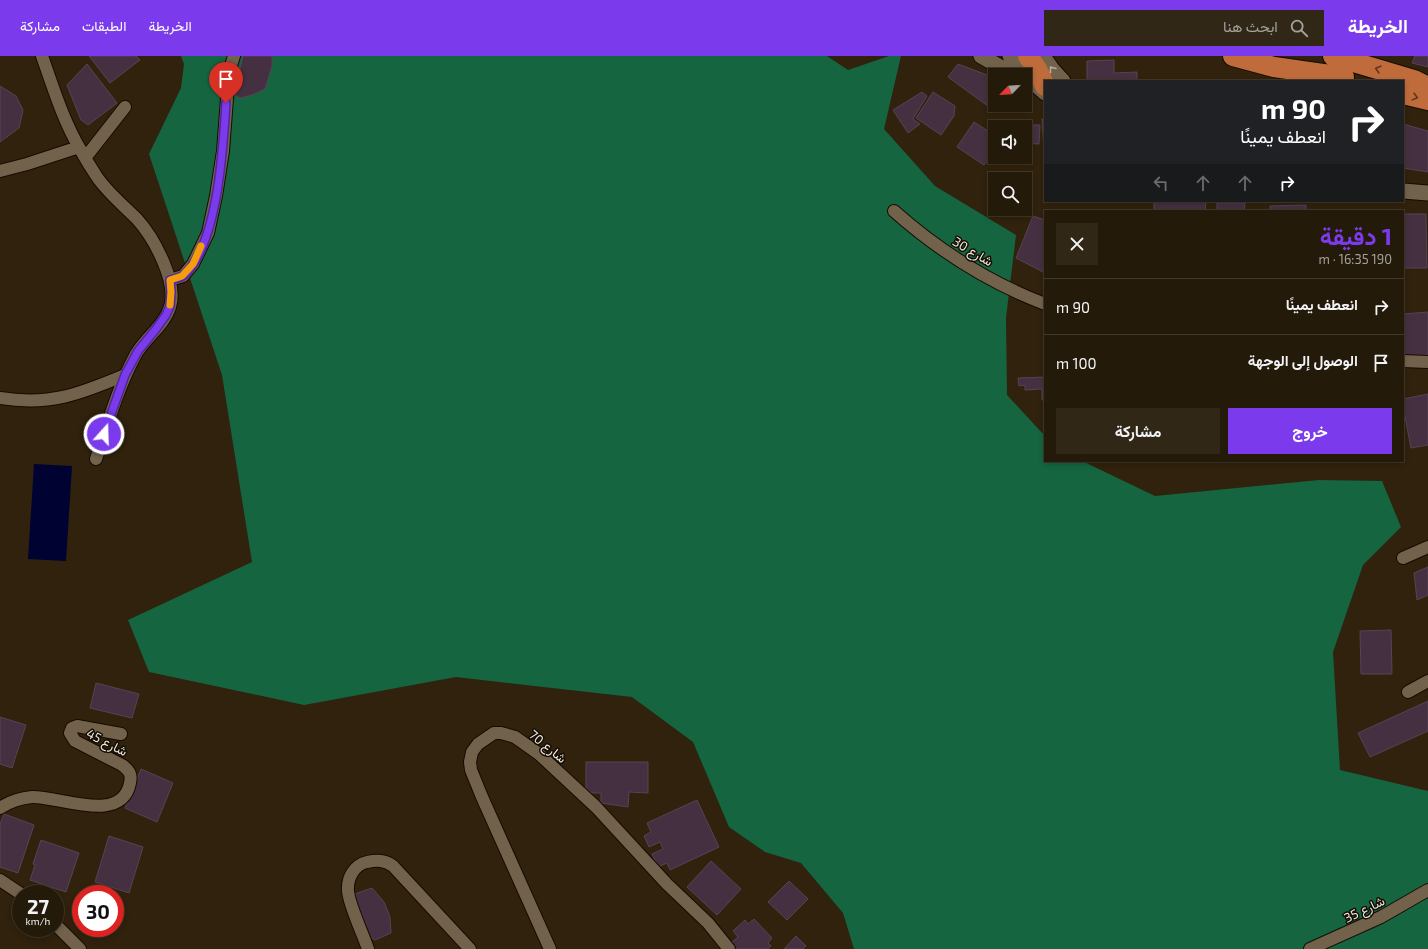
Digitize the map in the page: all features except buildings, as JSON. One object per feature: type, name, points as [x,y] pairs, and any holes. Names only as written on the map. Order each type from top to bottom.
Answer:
[{"type":"highway","points":[[1028,56],[1037,69],[1037,86]]},
{"type":"highway","points":[[1233,56],[1254,63],[1274,67],[1351,79]]},
{"type":"highway","points":[[1281,56],[1351,79]]},
{"type":"highway","points":[[1333,56],[1414,80],[1428,87]]},
{"type":"highway","points":[[1404,94],[1428,100]]},
{"type":"street","points":[[42,56],[63,113],[85,158],[97,177],[116,199],[138,220],[166,267],[170,280],[170,306],[166,315],[138,351],[125,375],[96,459]]},
{"type":"street","points":[[170,280],[182,276],[193,264],[208,233],[223,151],[229,72],[234,56]]},
{"type":"street","points":[[981,56],[1002,68]]},
{"type":"street","points":[[1010,56],[1018,67],[1037,86]]},
{"type":"street","points":[[1043,56],[1062,80]]},
{"type":"street","points":[[85,158],[125,107]]},
{"type":"street","points":[[0,171],[79,147]]},
{"type":"street","points":[[1404,191],[1428,193]]},
{"type":"street","name":"شارع 30","points":[[894,211],[916,230],[963,262],[1025,296],[1044,304]]},
{"type":"street","points":[[1404,361],[1428,362]]},
{"type":"street","points":[[0,398],[20,401],[52,400],[97,387],[125,375]]},
{"type":"street","points":[[1403,558],[1428,547]]},
{"type":"street","points":[[1408,692],[1428,681]]},
{"type":"street","name":"شارع 45","points":[[0,808],[14,801],[34,797],[102,806],[114,804],[124,795],[130,782],[131,774],[128,769],[75,741],[70,733],[72,728],[77,726],[121,734]]},
{"type":"street","name":"شارع 70","points":[[550,949],[471,770],[470,762],[472,752],[478,744],[494,733],[515,737],[539,754],[596,807],[667,884],[708,923],[729,949]]},
{"type":"street","points":[[368,949],[350,901],[348,884],[350,876],[355,869],[364,863],[374,860],[382,860],[393,866],[470,949]]},
{"type":"street","points":[[0,880],[12,888]]},
{"type":"street","name":"شارع 35","points":[[1310,949],[1381,917],[1428,890]]},
{"type":"street","points":[[64,933],[80,949]]},
{"type":"green space","points":[[181,56],[827,56],[848,70],[889,56],[901,56],[884,129],[935,186],[1016,235],[1006,318],[1007,395],[1044,435],[1044,462],[1084,462],[1155,496],[1319,480],[1382,481],[1401,527],[1363,565],[1333,652],[1340,770],[1428,791],[1428,949],[854,949],[843,913],[801,863],[765,852],[729,827],[693,742],[632,697],[456,677],[304,705],[149,672],[128,620],[252,562],[222,375],[149,154],[181,88],[184,64]]},
{"type":"shaded area","points":[[34,464],[72,466],[66,561],[28,559]]},
{"type":"slow traffic","points":[[170,305],[170,280],[182,276],[193,264],[201,246]]},
{"type":"route","points":[[104,434],[125,375],[138,351],[166,315],[170,306],[170,280],[182,276],[193,264],[208,233],[216,196],[223,151],[226,103]]}]
